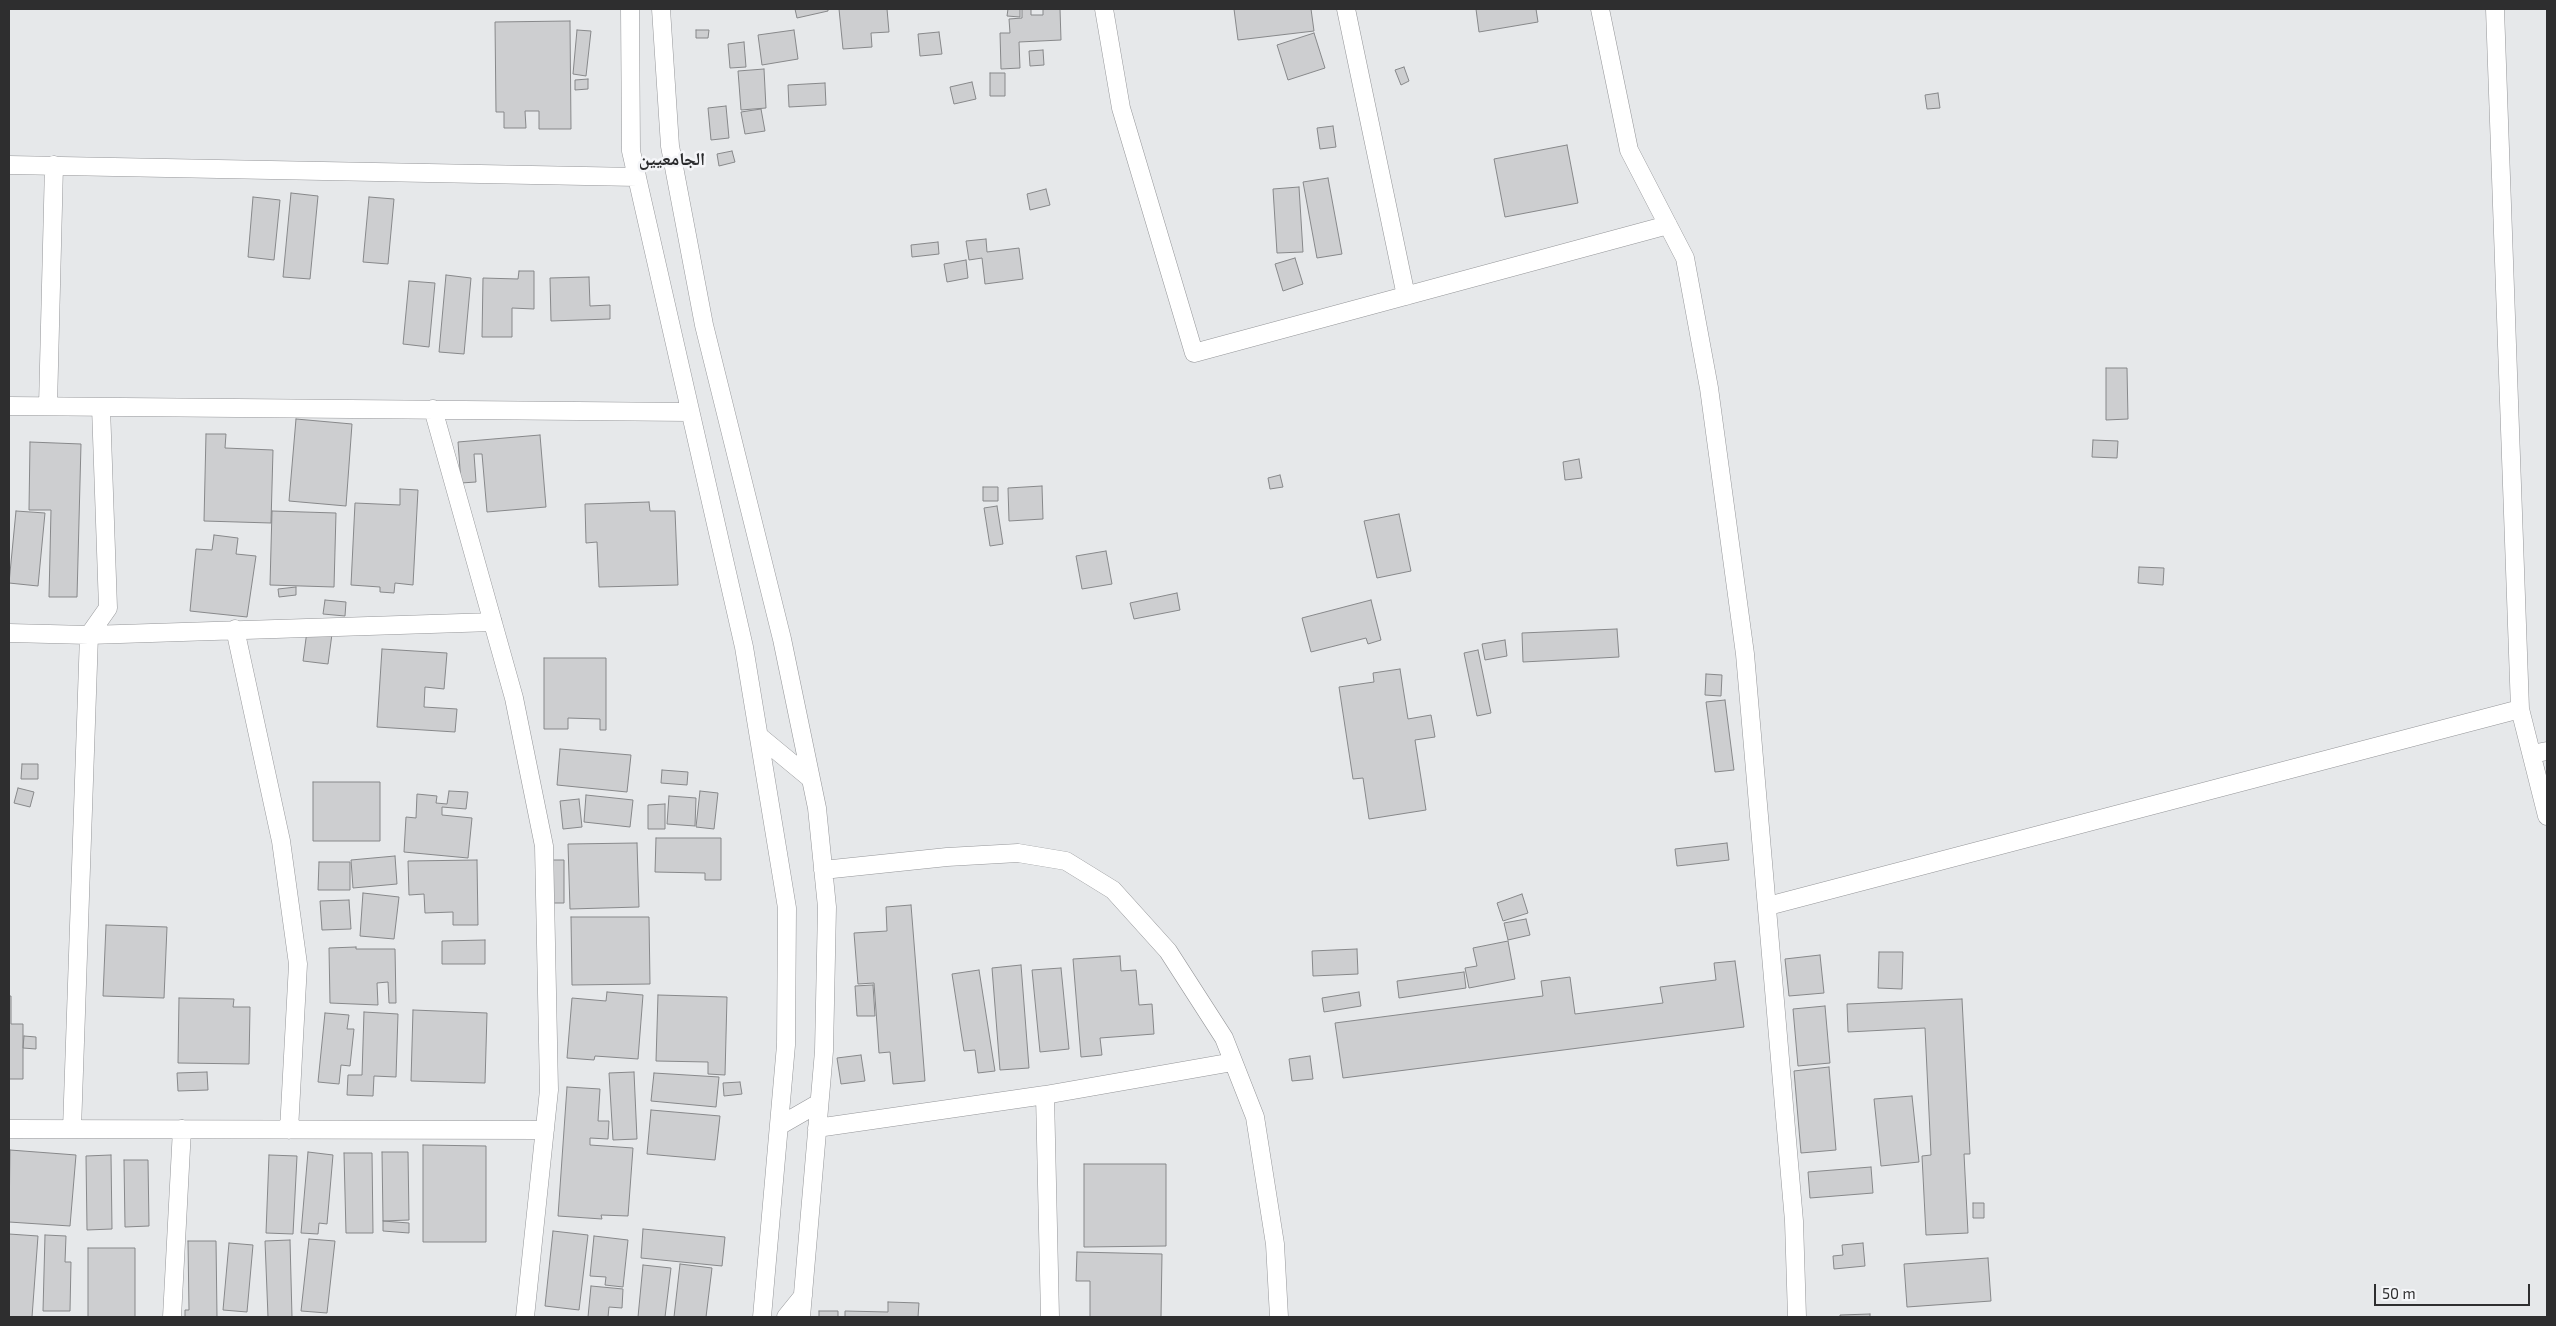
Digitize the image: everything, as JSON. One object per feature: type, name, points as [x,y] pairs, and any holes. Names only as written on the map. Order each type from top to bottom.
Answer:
[{"type":"street","points":[[630,9],[631,151],[744,647],[788,908],[786,1045],[762,1317]]},
{"type":"street","points":[[662,9],[670,146],[702,316],[782,638],[817,808],[826,916],[824,1051],[801,1317]]},
{"type":"street","points":[[1104,9],[1121,108],[1194,352],[1668,225]]},
{"type":"street","points":[[1346,9],[1406,296]]},
{"type":"street","points":[[1600,9],[1629,150],[1686,258],[1709,388],[1746,654],[1794,1221],[1797,1317]]},
{"type":"street","points":[[2495,9],[2520,710],[2540,753],[2547,816]]},
{"type":"street","points":[[9,165],[637,177]]},
{"type":"street","points":[[48,406],[54,166]]},
{"type":"street","points":[[9,406],[690,412]]},
{"type":"street","points":[[72,1129],[89,635],[108,608],[101,407]]},
{"type":"street","points":[[433,410],[514,698],[544,846],[549,1090],[525,1317]]},
{"type":"street","points":[[9,633],[89,635],[493,622]]},
{"type":"street","points":[[235,629],[281,842],[298,964],[289,1130]]},
{"type":"street","points":[[1768,906],[2520,710]]},
{"type":"street","points":[[759,736],[811,779]]},
{"type":"street","points":[[823,870],[947,857],[1018,853],[1066,861],[1113,890],[1168,951],[1224,1038],[1255,1117],[1275,1244],[1279,1317]]},
{"type":"street","points":[[817,1128],[1045,1095],[1233,1062]]},
{"type":"street","points":[[1045,1095],[1050,1317]]},
{"type":"street","points":[[779,1126],[820,1103]]},
{"type":"street","points":[[9,1129],[545,1130]]},
{"type":"street","points":[[172,1317],[182,1130]]},
{"type":"street","points":[[786,1317],[803,1296]]},
{"type":"building","points":[[795,9],[828,9],[828,11],[797,18]]},
{"type":"building","points":[[839,9],[887,9],[889,32],[871,33],[872,47],[843,49]]},
{"type":"building","points":[[1008,9],[1020,9],[1020,17],[1007,16]]},
{"type":"building","points":[[1022,9],[1031,9],[1031,15],[1043,15],[1043,9],[1060,9],[1061,40],[1019,42],[1020,68],[1001,69],[1000,33],[1010,33],[1009,19],[1022,18]]},
{"type":"building","points":[[1234,9],[1311,9],[1314,31],[1238,40]]},
{"type":"building","points":[[1476,9],[1536,9],[1538,22],[1479,32]]},
{"type":"building","points":[[570,21],[571,129],[539,129],[539,111],[525,111],[526,128],[504,128],[504,112],[496,112],[495,22]]},
{"type":"building","points":[[577,30],[591,31],[586,76],[573,74]]},
{"type":"building","points":[[696,30],[709,30],[708,38],[696,38]]},
{"type":"building","points":[[794,30],[798,59],[762,65],[758,35]]},
{"type":"building","points":[[939,32],[942,54],[920,56],[918,34]]},
{"type":"building","points":[[1314,33],[1325,68],[1288,80],[1277,45]]},
{"type":"building","points":[[744,42],[746,67],[730,68],[728,44]]},
{"type":"building","points":[[1043,50],[1044,65],[1030,66],[1029,51]]},
{"type":"building","points":[[1404,67],[1409,81],[1401,85],[1395,70]]},
{"type":"building","points":[[764,69],[766,108],[741,110],[738,71]]},
{"type":"building","points":[[990,73],[1005,73],[1005,96],[990,96]]},
{"type":"building","points":[[588,79],[588,89],[575,90],[575,80]]},
{"type":"building","points":[[972,82],[976,99],[954,104],[950,87]]},
{"type":"building","points":[[825,83],[826,105],[789,107],[788,85]]},
{"type":"building","points":[[1938,93],[1940,108],[1927,109],[1925,95]]},
{"type":"building","points":[[726,106],[729,138],[711,140],[708,108]]},
{"type":"building","points":[[761,109],[765,131],[745,134],[741,112]]},
{"type":"building","points":[[1333,126],[1336,147],[1320,149],[1317,128]]},
{"type":"building","points":[[1567,145],[1578,203],[1505,217],[1494,159]]},
{"type":"building","points":[[732,151],[735,162],[719,166],[717,154]]},
{"type":"building","points":[[1328,178],[1342,254],[1317,258],[1303,182]]},
{"type":"building","points":[[1299,187],[1303,252],[1277,253],[1273,189]]},
{"type":"building","points":[[1046,189],[1050,205],[1030,210],[1027,194]]},
{"type":"building","points":[[291,193],[318,196],[310,279],[283,277]]},
{"type":"building","points":[[253,197],[280,200],[274,260],[248,257]]},
{"type":"building","points":[[369,197],[394,199],[388,264],[363,262]]},
{"type":"building","points":[[986,239],[987,252],[1019,248],[1023,279],[985,284],[982,258],[969,260],[966,241]]},
{"type":"building","points":[[938,242],[939,254],[912,257],[911,245]]},
{"type":"building","points":[[1295,258],[1303,284],[1283,291],[1275,264]]},
{"type":"building","points":[[966,260],[968,278],[947,282],[944,264]]},
{"type":"building","points":[[519,271],[534,271],[534,309],[512,308],[512,337],[482,337],[483,278],[518,279]]},
{"type":"building","points":[[446,275],[471,278],[464,354],[439,352]]},
{"type":"building","points":[[589,277],[590,306],[610,305],[610,319],[551,321],[550,278]]},
{"type":"building","points":[[409,281],[435,283],[429,347],[403,344]]},
{"type":"building","points":[[2106,368],[2127,368],[2128,419],[2106,420]]},
{"type":"building","points":[[296,419],[352,424],[346,506],[289,501]]},
{"type":"building","points":[[206,434],[226,434],[225,448],[273,450],[271,523],[204,521]]},
{"type":"building","points":[[540,435],[546,507],[487,512],[482,454],[474,454],[476,482],[461,483],[458,442]]},
{"type":"building","points":[[2093,440],[2118,441],[2117,458],[2092,457]]},
{"type":"building","points":[[30,442],[81,444],[77,597],[49,597],[51,510],[29,510]]},
{"type":"building","points":[[1579,459],[1582,478],[1565,480],[1563,462]]},
{"type":"building","points":[[1280,475],[1283,487],[1270,489],[1268,478]]},
{"type":"building","points":[[1042,486],[1043,519],[1009,521],[1008,488]]},
{"type":"building","points":[[983,487],[998,487],[998,501],[983,501]]},
{"type":"building","points":[[400,489],[418,490],[413,585],[395,583],[394,593],[380,592],[380,587],[351,585],[355,503],[400,505]]},
{"type":"building","points":[[649,502],[650,511],[675,511],[678,585],[599,587],[597,542],[586,543],[585,504]]},
{"type":"building","points":[[997,506],[1003,544],[990,546],[984,508]]},
{"type":"building","points":[[16,511],[45,513],[38,586],[9,583]]},
{"type":"building","points":[[272,511],[336,513],[334,587],[270,585]]},
{"type":"building","points":[[1399,514],[1411,571],[1377,578],[1364,521]]},
{"type":"building","points":[[214,535],[238,538],[236,554],[256,556],[247,617],[190,611],[196,549],[212,550]]},
{"type":"building","points":[[1106,551],[1112,584],[1082,589],[1076,556]]},
{"type":"building","points":[[2139,567],[2164,568],[2163,585],[2138,583]]},
{"type":"building","points":[[296,587],[296,595],[279,597],[278,589]]},
{"type":"building","points":[[1177,593],[1180,610],[1134,619],[1130,603]]},
{"type":"building","points":[[325,600],[346,602],[345,616],[323,614]]},
{"type":"building","points":[[1371,600],[1381,640],[1368,644],[1366,638],[1311,652],[1302,618]]},
{"type":"building","points":[[1617,629],[1619,657],[1523,662],[1522,633]]},
{"type":"building","points":[[307,631],[332,634],[328,664],[303,661]]},
{"type":"building","points":[[1505,640],[1507,656],[1485,660],[1482,644]]},
{"type":"building","points":[[382,649],[447,653],[444,689],[425,687],[424,707],[457,709],[455,732],[377,727]]},
{"type":"building","points":[[1478,650],[1491,713],[1477,716],[1464,653]]},
{"type":"building","points":[[544,658],[606,658],[606,730],[600,730],[600,719],[568,718],[568,729],[544,729]]},
{"type":"building","points":[[1400,669],[1408,719],[1431,715],[1435,737],[1415,740],[1426,810],[1369,819],[1363,778],[1353,779],[1339,687],[1374,682],[1373,673]]},
{"type":"building","points":[[1706,674],[1722,675],[1721,696],[1705,695]]},
{"type":"building","points":[[1725,700],[1734,770],[1715,772],[1706,702]]},
{"type":"building","points":[[560,749],[631,755],[627,792],[557,785]]},
{"type":"building","points":[[22,764],[38,764],[38,779],[21,779]]},
{"type":"building","points":[[662,770],[688,772],[687,785],[661,783]]},
{"type":"building","points":[[313,782],[380,782],[380,841],[313,841]]},
{"type":"building","points":[[18,788],[34,792],[30,807],[14,803]]},
{"type":"building","points":[[449,791],[468,792],[466,809],[442,807],[442,815],[472,818],[468,858],[404,852],[406,817],[416,818],[417,794],[437,796],[436,803],[447,804]]},
{"type":"building","points":[[700,791],[718,793],[714,829],[696,827]]},
{"type":"building","points":[[586,795],[633,800],[630,827],[584,822]]},
{"type":"building","points":[[669,796],[696,798],[695,826],[667,824]]},
{"type":"building","points":[[579,799],[582,827],[563,829],[560,801]]},
{"type":"building","points":[[665,804],[665,829],[648,829],[648,805]]},
{"type":"building","points":[[656,838],[721,838],[721,880],[705,880],[705,873],[655,872]]},
{"type":"building","points":[[637,843],[639,907],[570,909],[568,844]]},
{"type":"building","points":[[1727,843],[1729,860],[1677,866],[1675,849]]},
{"type":"building","points":[[395,856],[397,884],[353,888],[351,860]]},
{"type":"building","points":[[477,860],[478,925],[453,925],[453,912],[425,913],[424,894],[409,895],[408,861]]},
{"type":"building","points":[[552,860],[564,860],[564,903],[552,903]]},
{"type":"building","points":[[319,862],[350,862],[350,890],[318,890]]},
{"type":"building","points":[[363,893],[399,897],[394,939],[360,936]]},
{"type":"building","points":[[1522,894],[1528,913],[1503,921],[1497,903]]},
{"type":"building","points":[[349,900],[351,929],[322,930],[320,901]]},
{"type":"building","points":[[911,905],[925,1081],[893,1084],[890,1052],[879,1053],[874,983],[858,984],[854,933],[887,931],[886,907]]},
{"type":"building","points":[[571,917],[649,917],[650,984],[572,985]]},
{"type":"building","points":[[1526,919],[1530,935],[1508,940],[1504,923]]},
{"type":"building","points":[[106,925],[167,927],[164,998],[103,996]]},
{"type":"building","points":[[485,940],[485,964],[442,964],[442,941]]},
{"type":"building","points":[[1508,941],[1515,979],[1469,988],[1465,968],[1477,966],[1473,948]]},
{"type":"building","points":[[356,947],[356,949],[395,949],[396,1003],[389,1003],[388,982],[377,983],[378,1005],[330,1003],[329,948]]},
{"type":"building","points":[[1357,949],[1358,974],[1313,976],[1312,951]]},
{"type":"building","points":[[1879,952],[1903,952],[1902,989],[1878,988]]},
{"type":"building","points":[[1820,955],[1824,993],[1789,996],[1785,959]]},
{"type":"building","points":[[1120,956],[1121,971],[1136,970],[1139,1005],[1152,1004],[1154,1034],[1100,1038],[1102,1055],[1081,1057],[1073,959]]},
{"type":"building","points":[[1735,961],[1744,1027],[1343,1078],[1335,1023],[1543,996],[1541,981],[1570,977],[1575,1014],[1663,1003],[1660,987],[1716,980],[1714,963]]},
{"type":"building","points":[[1021,965],[1029,1068],[1000,1070],[992,968]]},
{"type":"building","points":[[1061,968],[1069,1049],[1040,1052],[1032,970]]},
{"type":"building","points":[[979,970],[995,1071],[978,1073],[975,1050],[964,1051],[952,974]]},
{"type":"building","points":[[1464,972],[1466,988],[1399,998],[1397,981]]},
{"type":"building","points":[[873,985],[875,1016],[857,1016],[855,986]]},
{"type":"building","points":[[607,992],[643,995],[638,1059],[595,1056],[594,1060],[567,1058],[572,998],[606,1001]]},
{"type":"building","points":[[1359,992],[1361,1006],[1324,1012],[1322,998]]},
{"type":"building","points":[[658,995],[727,997],[725,1075],[708,1074],[708,1062],[656,1061]]},
{"type":"building","points":[[9,996],[11,996],[11,1024],[23,1024],[23,1079],[9,1079]]},
{"type":"building","points":[[179,998],[234,999],[233,1007],[250,1007],[249,1064],[178,1063]]},
{"type":"building","points":[[1962,999],[1970,1154],[1964,1154],[1968,1233],[1926,1235],[1922,1156],[1931,1155],[1925,1028],[1848,1032],[1847,1004]]},
{"type":"building","points":[[1825,1006],[1830,1063],[1798,1066],[1793,1009]]},
{"type":"building","points":[[413,1010],[487,1013],[485,1083],[411,1081]]},
{"type":"building","points":[[364,1012],[398,1014],[396,1077],[374,1076],[373,1096],[347,1095],[348,1075],[362,1075]]},
{"type":"building","points":[[325,1013],[349,1015],[347,1029],[354,1029],[350,1066],[341,1065],[339,1084],[318,1082]]},
{"type":"building","points":[[24,1036],[36,1037],[36,1049],[23,1048]]},
{"type":"building","points":[[861,1055],[865,1081],[841,1084],[837,1058]]},
{"type":"building","points":[[1310,1056],[1313,1079],[1292,1081],[1289,1059]]},
{"type":"building","points":[[1829,1067],[1836,1150],[1801,1153],[1794,1071]]},
{"type":"building","points":[[207,1072],[208,1090],[178,1091],[177,1073]]},
{"type":"building","points":[[634,1072],[637,1139],[613,1140],[609,1073]]},
{"type":"building","points":[[654,1073],[719,1077],[716,1107],[651,1101]]},
{"type":"building","points":[[740,1082],[742,1094],[724,1096],[723,1083]]},
{"type":"building","points":[[567,1087],[600,1089],[598,1121],[609,1121],[608,1139],[590,1138],[590,1145],[633,1148],[628,1216],[601,1215],[602,1219],[558,1216]]},
{"type":"building","points":[[1912,1096],[1919,1162],[1881,1166],[1874,1099]]},
{"type":"building","points":[[651,1110],[720,1116],[715,1160],[647,1154]]},
{"type":"building","points":[[423,1145],[486,1146],[486,1242],[423,1242]]},
{"type":"building","points":[[10,1150],[76,1155],[70,1226],[9,1222]]},
{"type":"building","points":[[308,1152],[333,1155],[327,1224],[319,1223],[318,1234],[301,1233]]},
{"type":"building","points":[[382,1152],[408,1152],[409,1220],[383,1221]]},
{"type":"building","points":[[344,1153],[372,1153],[373,1233],[346,1233]]},
{"type":"building","points":[[111,1155],[112,1229],[87,1230],[86,1156]]},
{"type":"building","points":[[269,1155],[297,1156],[293,1234],[266,1233]]},
{"type":"building","points":[[124,1160],[148,1160],[149,1226],[125,1227]]},
{"type":"building","points":[[1084,1164],[1166,1164],[1166,1246],[1084,1247]]},
{"type":"building","points":[[1871,1167],[1873,1193],[1810,1198],[1808,1172]]},
{"type":"building","points":[[1973,1203],[1984,1203],[1984,1218],[1973,1218]]},
{"type":"building","points":[[383,1221],[409,1223],[409,1233],[383,1231]]},
{"type":"building","points":[[643,1229],[725,1237],[722,1266],[641,1258]]},
{"type":"building","points":[[553,1231],[588,1235],[579,1310],[545,1306]]},
{"type":"building","points":[[9,1234],[38,1236],[32,1317],[9,1317]]},
{"type":"building","points":[[45,1235],[66,1236],[65,1262],[71,1262],[70,1311],[43,1311]]},
{"type":"building","points":[[594,1236],[628,1240],[623,1287],[605,1285],[606,1277],[590,1276]]},
{"type":"building","points":[[309,1239],[335,1241],[327,1313],[301,1311]]},
{"type":"building","points":[[290,1240],[292,1317],[268,1317],[265,1241]]},
{"type":"building","points":[[188,1241],[216,1241],[217,1317],[185,1317],[185,1310],[189,1310]]},
{"type":"building","points":[[229,1243],[253,1245],[247,1312],[223,1310]]},
{"type":"building","points":[[1863,1243],[1865,1266],[1834,1269],[1833,1256],[1843,1255],[1842,1245]]},
{"type":"building","points":[[88,1248],[135,1248],[135,1317],[88,1317]]},
{"type":"building","points":[[1077,1252],[1162,1254],[1161,1317],[1090,1317],[1090,1281],[1076,1281]]},
{"type":"building","points":[[1988,1258],[1991,1301],[1907,1307],[1904,1264]]},
{"type":"building","points":[[680,1264],[712,1268],[706,1317],[674,1317]]},
{"type":"building","points":[[643,1265],[671,1268],[665,1317],[638,1317]]},
{"type":"building","points":[[591,1286],[623,1289],[622,1308],[609,1307],[608,1317],[588,1317]]},
{"type":"building","points":[[888,1302],[919,1303],[918,1317],[845,1317],[845,1311],[888,1312]]},
{"type":"building","points":[[819,1311],[838,1311],[838,1317],[819,1317]]},
{"type":"building","points":[[1870,1314],[1870,1317],[1840,1317],[1840,1315]]},
{"type":"district","name":"الجامعيين","points":[[672,159]]}]
